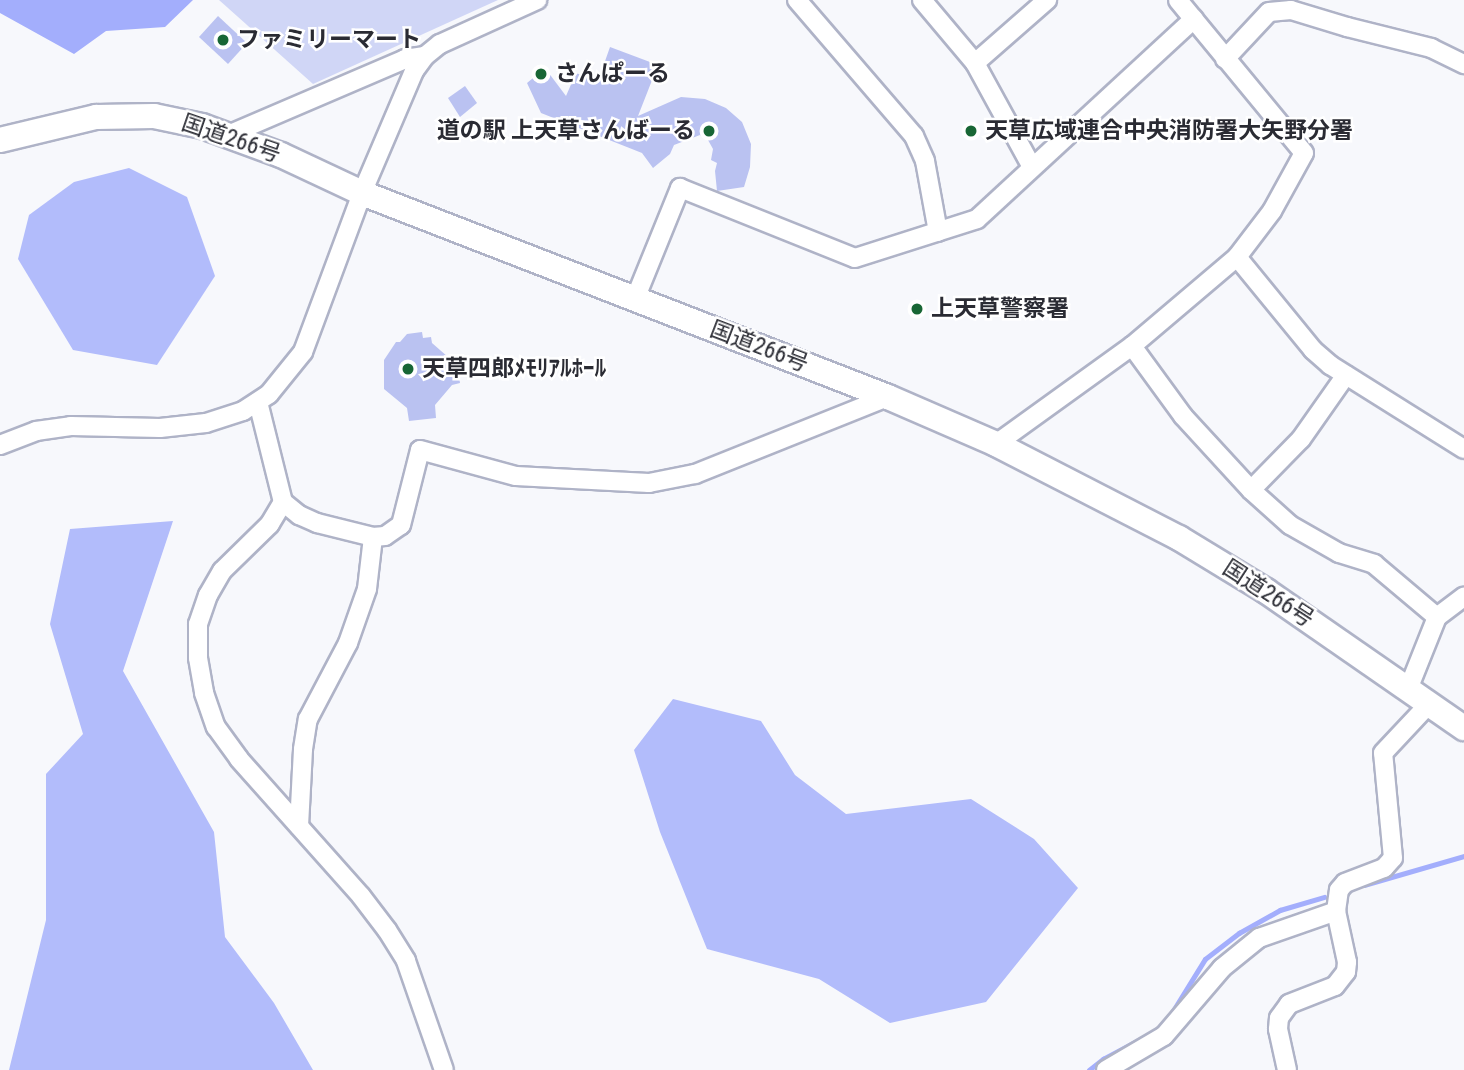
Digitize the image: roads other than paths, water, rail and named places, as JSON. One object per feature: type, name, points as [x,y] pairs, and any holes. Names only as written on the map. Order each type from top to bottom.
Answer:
[{"type":"highway","name":"国道266号","points":[[0,140],[61,123],[132,115],[176,119],[281,155],[362,193],[888,397],[996,444],[1180,538],[1266,591],[1409,687],[1464,728]]},
{"type":"street","points":[[0,445],[36,431],[63,426],[160,428],[206,423],[228,417],[258,402],[279,385],[303,352],[362,193],[414,71],[425,56],[440,44],[537,0]]},
{"type":"street","points":[[797,0],[914,136],[925,161],[938,232]]},
{"type":"street","points":[[922,0],[975,63],[1032,167]]},
{"type":"street","points":[[975,63],[1047,0]]},
{"type":"street","points":[[996,444],[1132,346],[1237,257],[1272,211],[1304,153],[1178,0]]},
{"type":"street","points":[[1225,59],[1269,12],[1291,10],[1431,48],[1464,64]]},
{"type":"street","points":[[635,299],[680,188],[855,258],[977,219],[1194,19]]},
{"type":"street","points":[[228,135],[405,59],[425,56]]},
{"type":"street","points":[[1237,257],[1313,349],[1346,375],[1464,449]]},
{"type":"street","points":[[1132,346],[1182,416],[1251,491],[1290,525],[1339,553],[1374,564],[1437,617]]},
{"type":"street","points":[[1251,491],[1301,439],[1346,375]]},
{"type":"street","points":[[258,402],[283,502],[299,515],[317,523],[373,537],[385,536],[401,525],[420,450],[516,476],[649,482],[695,474],[888,397]]},
{"type":"street","points":[[283,502],[270,524],[222,571],[208,594],[198,624],[198,658],[204,693],[216,726],[239,759],[361,895],[406,961],[444,1070]]},
{"type":"street","points":[[299,825],[303,749],[308,719],[348,643],[367,589],[373,537]]},
{"type":"street","points":[[1409,687],[1437,617],[1464,597]]},
{"type":"street","points":[[1287,1070],[1278,1029],[1283,1009],[1289,1004],[1335,986],[1346,972],[1348,962],[1336,911],[1339,890],[1345,883],[1384,868],[1393,858],[1383,753],[1430,702]]},
{"type":"street","points":[[1106,1070],[1164,1037],[1222,968],[1259,938],[1336,911]]},
{"type":"waterway","points":[[1364,885],[1464,856]]},
{"type":"waterway","points":[[1168,1019],[1205,959],[1239,933],[1280,910],[1324,897]]},
{"type":"waterway","points":[[1089,1070],[1103,1059],[1161,1028]]},
{"type":"place","name":"ファミリーマート","points":[[223,40]]},
{"type":"place","name":"さんぱーる","points":[[541,74]]},
{"type":"place","name":"道の駅 上天草さんばーる","points":[[709,131]]},
{"type":"place","name":"天草広域連合中央消防署大矢野分署","points":[[971,131]]},
{"type":"place","name":"上天草警察署","points":[[917,309]]},
{"type":"place","name":"天草四郎ﾒﾓﾘｱﾙﾎｰﾙ","points":[[408,369]]}]
